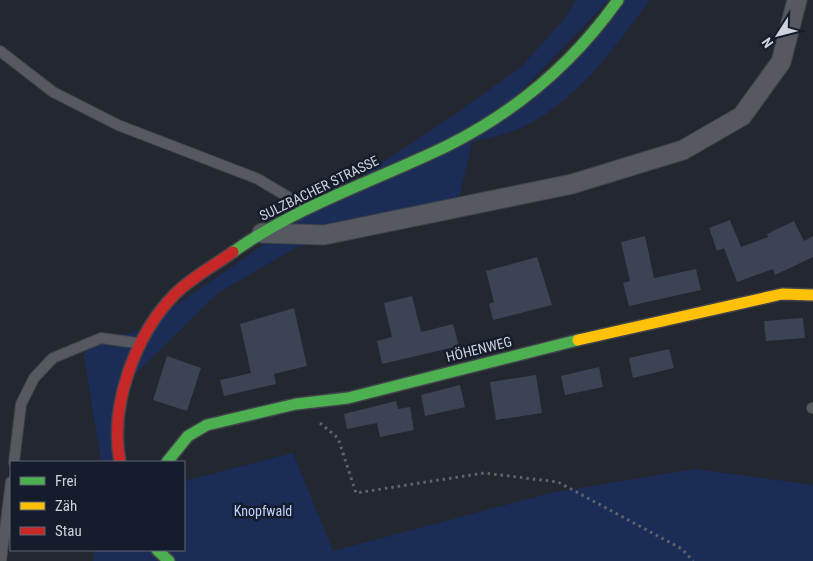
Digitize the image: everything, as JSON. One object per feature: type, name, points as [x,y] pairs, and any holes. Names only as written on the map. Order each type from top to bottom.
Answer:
[{"type":"main road","name":"SULZBACHER STRASSE","points":[[120,461],[116,441],[124,388],[139,343],[175,294],[262,233],[306,208],[448,145],[513,106],[554,75],[597,30],[618,0]]},
{"type":"main road","name":"HÖHENWEG","points":[[168,461],[188,436],[207,425],[296,404],[348,398],[629,327],[782,294],[813,295]]},
{"type":"main road","points":[[158,551],[169,561]]},
{"type":"street","points":[[262,233],[324,235],[572,184],[683,150],[742,116],[781,62],[797,0]]},
{"type":"lane","points":[[0,51],[53,92],[118,125],[258,179],[306,208]]},
{"type":"lane","points":[[14,461],[21,404],[34,378],[53,358],[100,338],[139,343]]},
{"type":"lane","points":[[0,561],[10,489]]},
{"type":"path","points":[[317,421],[338,438],[356,493],[484,473],[558,482],[682,549],[693,561]]},
{"type":"green space","points":[[576,0],[609,0],[472,142],[455,216],[297,247],[218,293],[125,384],[116,461],[101,461],[82,343],[139,331],[371,170],[460,111],[522,66],[565,18]]},
{"type":"green space","points":[[626,0],[650,0],[622,38],[573,93],[534,121],[513,131],[472,142]]},
{"type":"green space","name":"Knopfwald","points":[[293,453],[333,551],[550,493],[695,469],[813,485],[813,561],[93,561],[95,551],[185,551],[185,481]]},
{"type":"building","points":[[730,220],[741,247],[768,237],[767,234],[794,221],[804,241],[813,236],[813,257],[775,275],[773,269],[737,282],[724,248],[717,251],[709,228]]},
{"type":"building","points":[[645,236],[654,278],[696,269],[701,290],[629,306],[623,283],[630,281],[621,242]]},
{"type":"building","points":[[537,257],[552,305],[493,320],[489,304],[494,302],[486,271]]},
{"type":"building","points":[[412,296],[421,332],[453,324],[459,346],[382,364],[377,341],[392,337],[384,303]]},
{"type":"building","points":[[294,308],[307,366],[274,374],[276,384],[224,396],[220,380],[251,373],[240,324]]},
{"type":"building","points":[[803,318],[805,338],[766,341],[764,321]]},
{"type":"building","points":[[669,349],[674,368],[633,378],[629,358]]},
{"type":"building","points":[[167,356],[201,368],[187,411],[153,400]]},
{"type":"building","points":[[599,367],[603,387],[565,395],[561,376]]},
{"type":"building","points":[[536,375],[542,413],[496,420],[490,382]]},
{"type":"building","points":[[460,385],[465,407],[425,416],[421,395]]},
{"type":"building","points":[[396,401],[398,409],[410,407],[414,430],[380,437],[377,423],[347,429],[344,414]]},
{"type":"traffic: fast","points":[[233,252],[258,235],[311,207],[420,159],[472,133],[496,118],[542,84],[582,44],[618,0]]},
{"type":"traffic: fast","points":[[168,461],[188,436],[207,425],[296,404],[348,398],[578,340]]},
{"type":"traffic: fast","points":[[158,551],[169,561]]},
{"type":"traffic: slow","points":[[578,340],[782,294],[813,295]]},
{"type":"traffic: jam","points":[[120,461],[118,418],[128,372],[137,350],[148,330],[175,294],[233,252]]}]
